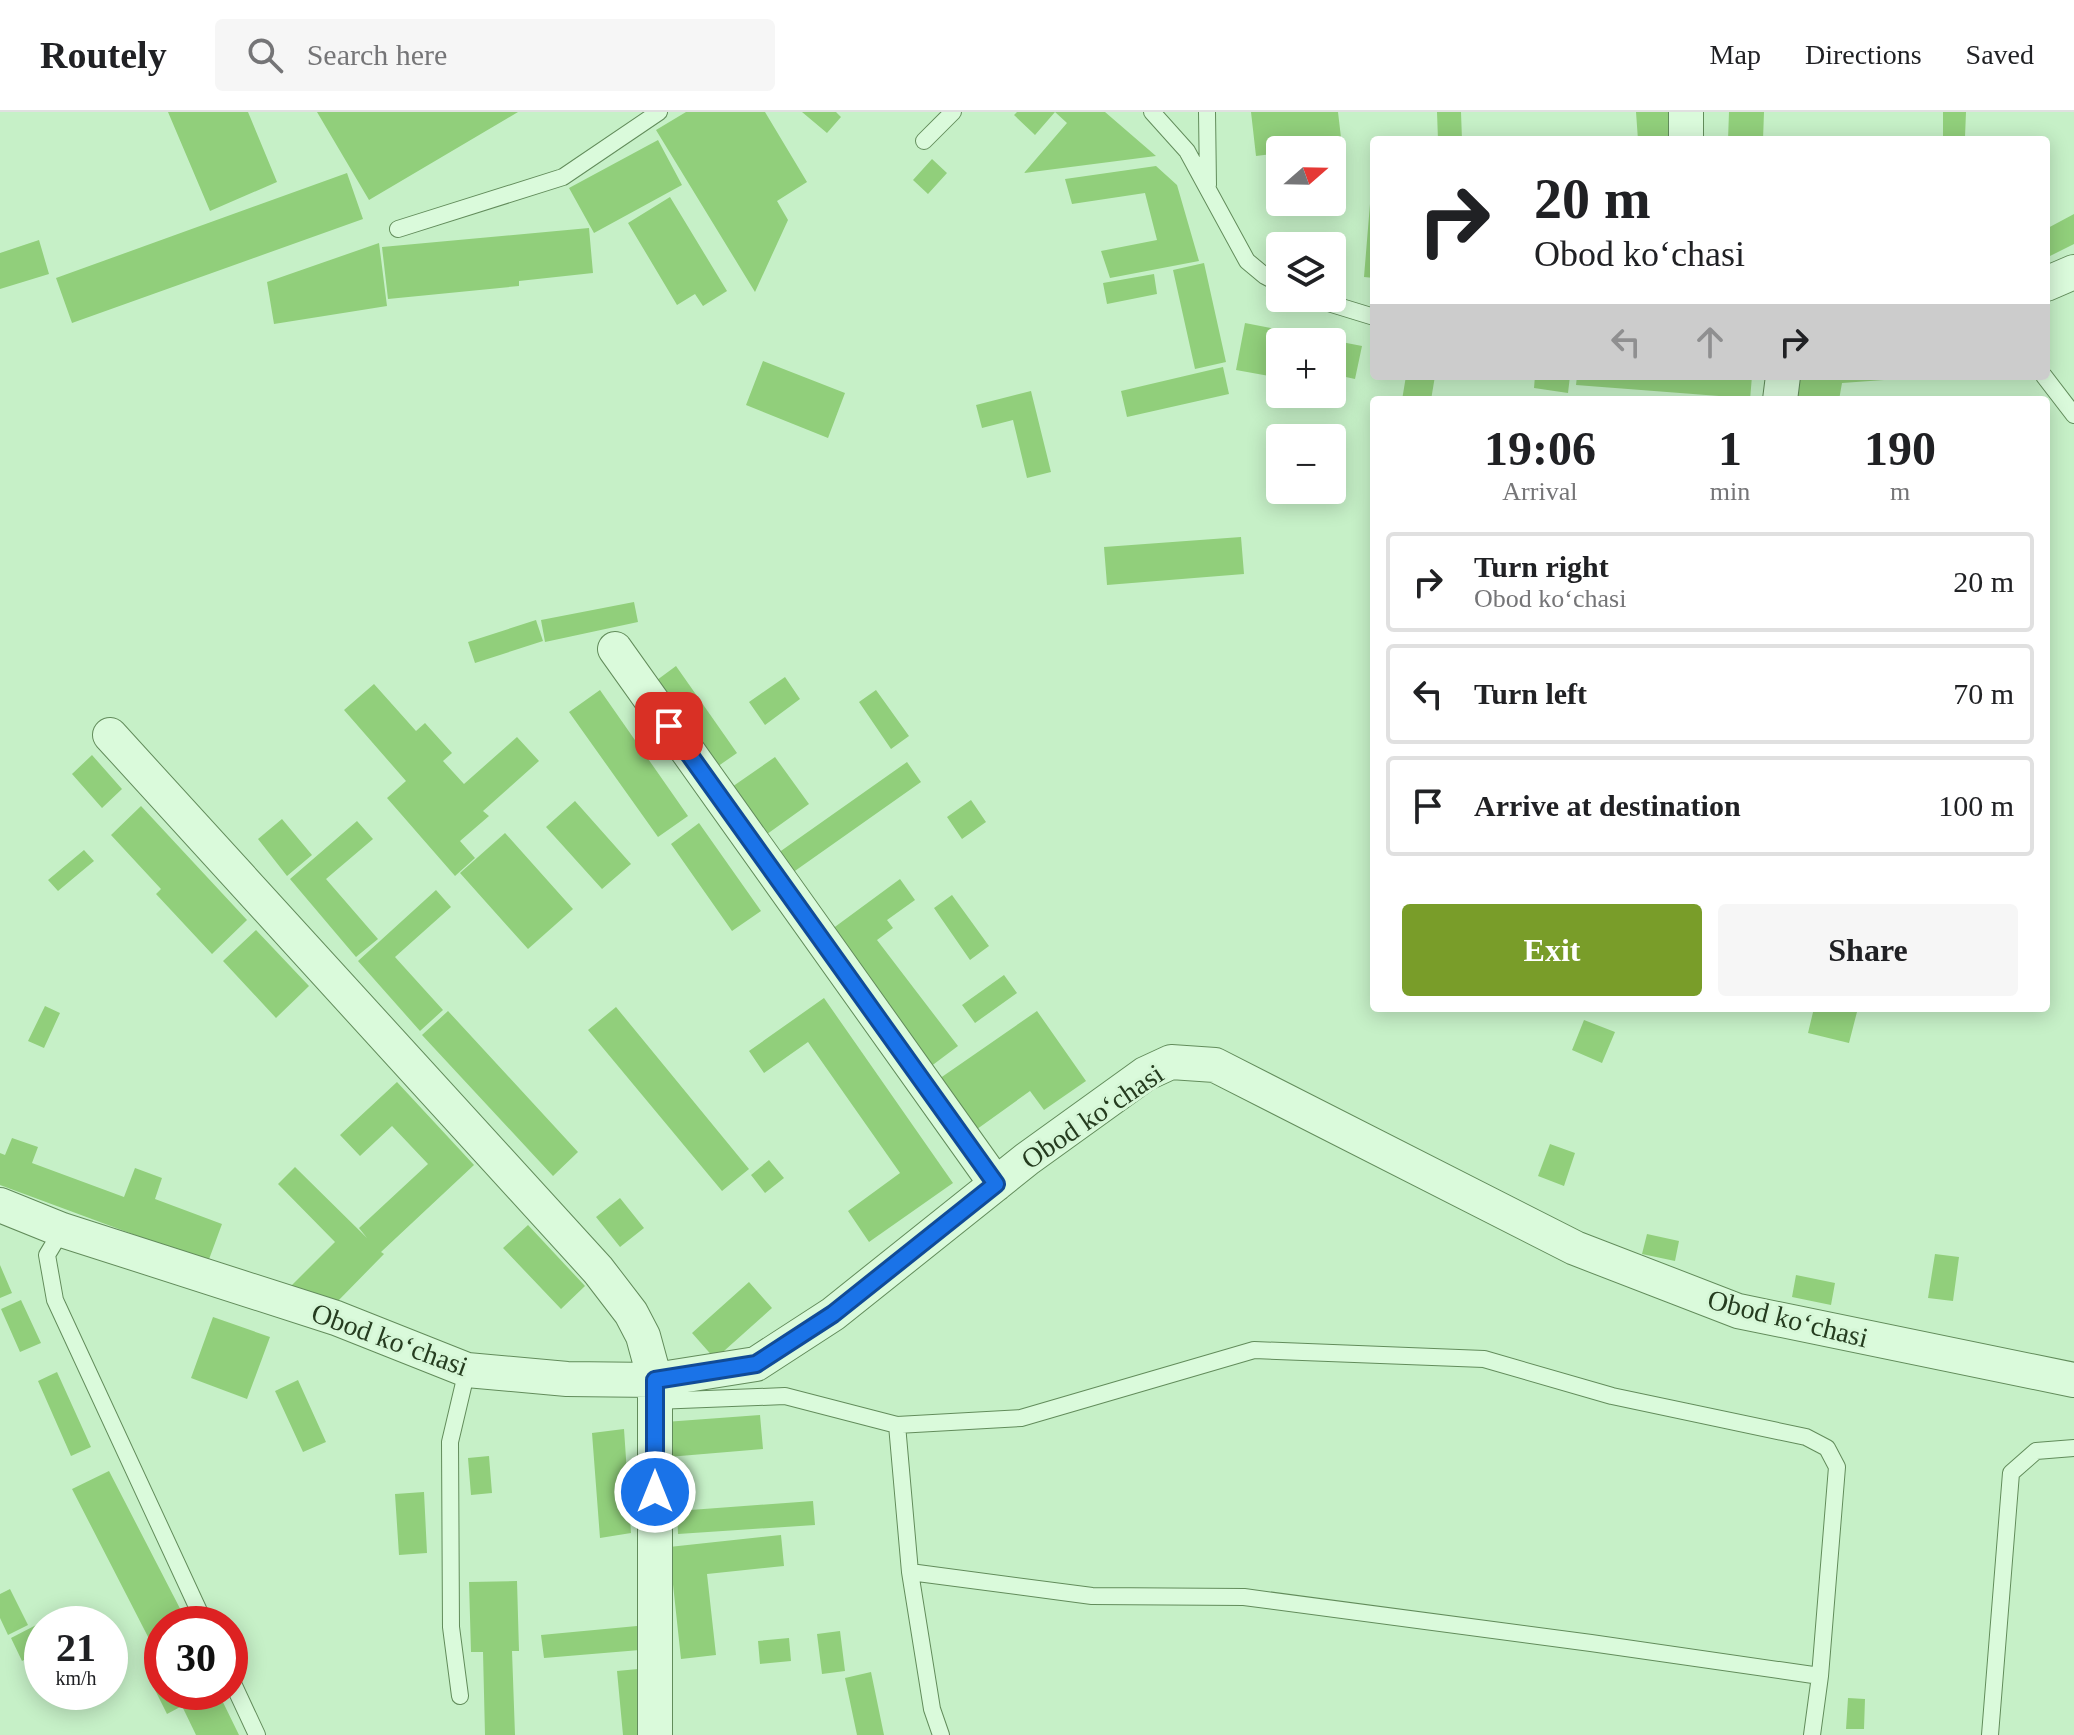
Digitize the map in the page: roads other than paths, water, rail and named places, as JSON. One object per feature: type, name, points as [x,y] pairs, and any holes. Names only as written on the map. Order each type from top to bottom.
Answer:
[{"type":"street","points":[[1686,112],[1686,136]]},
{"type":"street","points":[[2050,282],[2074,272]]},
{"type":"street","points":[[615,649],[996,1184]]},
{"type":"street","points":[[110,735],[598,1270],[631,1313],[643,1336],[655,1391],[655,1735]]},
{"type":"street","name":"Obod koʻchasi","points":[[0,1205],[62,1230],[336,1318],[467,1370],[655,1391],[756,1364],[833,1314],[996,1184],[1145,1074],[1171,1062],[1215,1065],[1575,1248],[1738,1311],[2074,1380]]},
{"type":"lane","points":[[398,229],[563,177],[659,112]]},
{"type":"lane","points":[[924,141],[953,112]]},
{"type":"lane","points":[[1152,112],[1187,151],[1247,261],[1266,277]]},
{"type":"lane","points":[[1207,112],[1208,187]]},
{"type":"lane","points":[[1346,308],[1370,316]]},
{"type":"lane","points":[[2047,380],[2074,415]]},
{"type":"lane","points":[[62,1230],[47,1255],[55,1300],[197,1606]]},
{"type":"lane","points":[[655,1391],[785,1396],[897,1425],[1021,1418],[1254,1350],[1484,1359],[1612,1396],[1806,1437],[1827,1448],[1837,1467],[1820,1676],[1812,1735]]},
{"type":"lane","points":[[460,1696],[451,1627],[450,1442],[467,1370]]},
{"type":"lane","points":[[897,1425],[910,1572],[932,1709],[941,1735]]},
{"type":"lane","points":[[1990,1735],[2011,1473],[2036,1451],[2074,1448]]},
{"type":"lane","points":[[910,1572],[1092,1596],[1244,1597],[1820,1676]]},
{"type":"lane","points":[[245,1710],[257,1735]]}]
